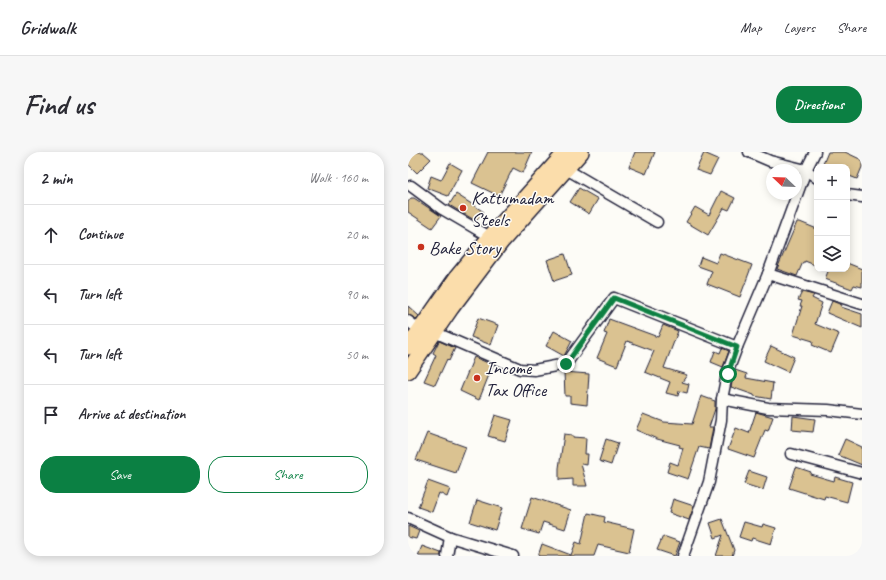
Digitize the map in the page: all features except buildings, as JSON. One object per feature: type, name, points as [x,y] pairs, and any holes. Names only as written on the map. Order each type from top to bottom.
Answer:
[{"type":"highway","points":[[439,313],[457,277],[490,237],[563,157],[580,152]]},
{"type":"highway","points":[[408,347],[421,328],[439,313],[501,242],[563,157]]},
{"type":"highway","points":[[408,371],[421,328]]},
{"type":"street","points":[[749,152],[770,161],[806,170],[814,176]]},
{"type":"street","points":[[683,556],[709,482],[721,420],[722,399],[728,374],[737,347],[768,274],[806,170],[815,152]]},
{"type":"street","points":[[563,157],[657,222]]},
{"type":"street","points":[[411,186],[442,208],[490,237]]},
{"type":"street","points":[[850,195],[862,197]]},
{"type":"street","points":[[768,274],[862,304]]},
{"type":"street","points":[[421,328],[520,368],[534,370],[566,364],[614,298],[737,347]]},
{"type":"street","points":[[722,399],[768,408],[828,410],[862,414]]},
{"type":"street","points":[[791,454],[862,473]]},
{"type":"street","points":[[408,518],[450,537],[513,556]]},
{"type":"street","points":[[447,556],[450,537]]},
{"type":"place","name":"Kattumadam Steels","points":[[463,208]]},
{"type":"place","name":"Bake Story","points":[[421,247]]},
{"type":"place","name":"Income Tax Office","points":[[477,378]]},
{"type":"route","points":[[566,364],[614,298],[737,347],[728,374]]}]
